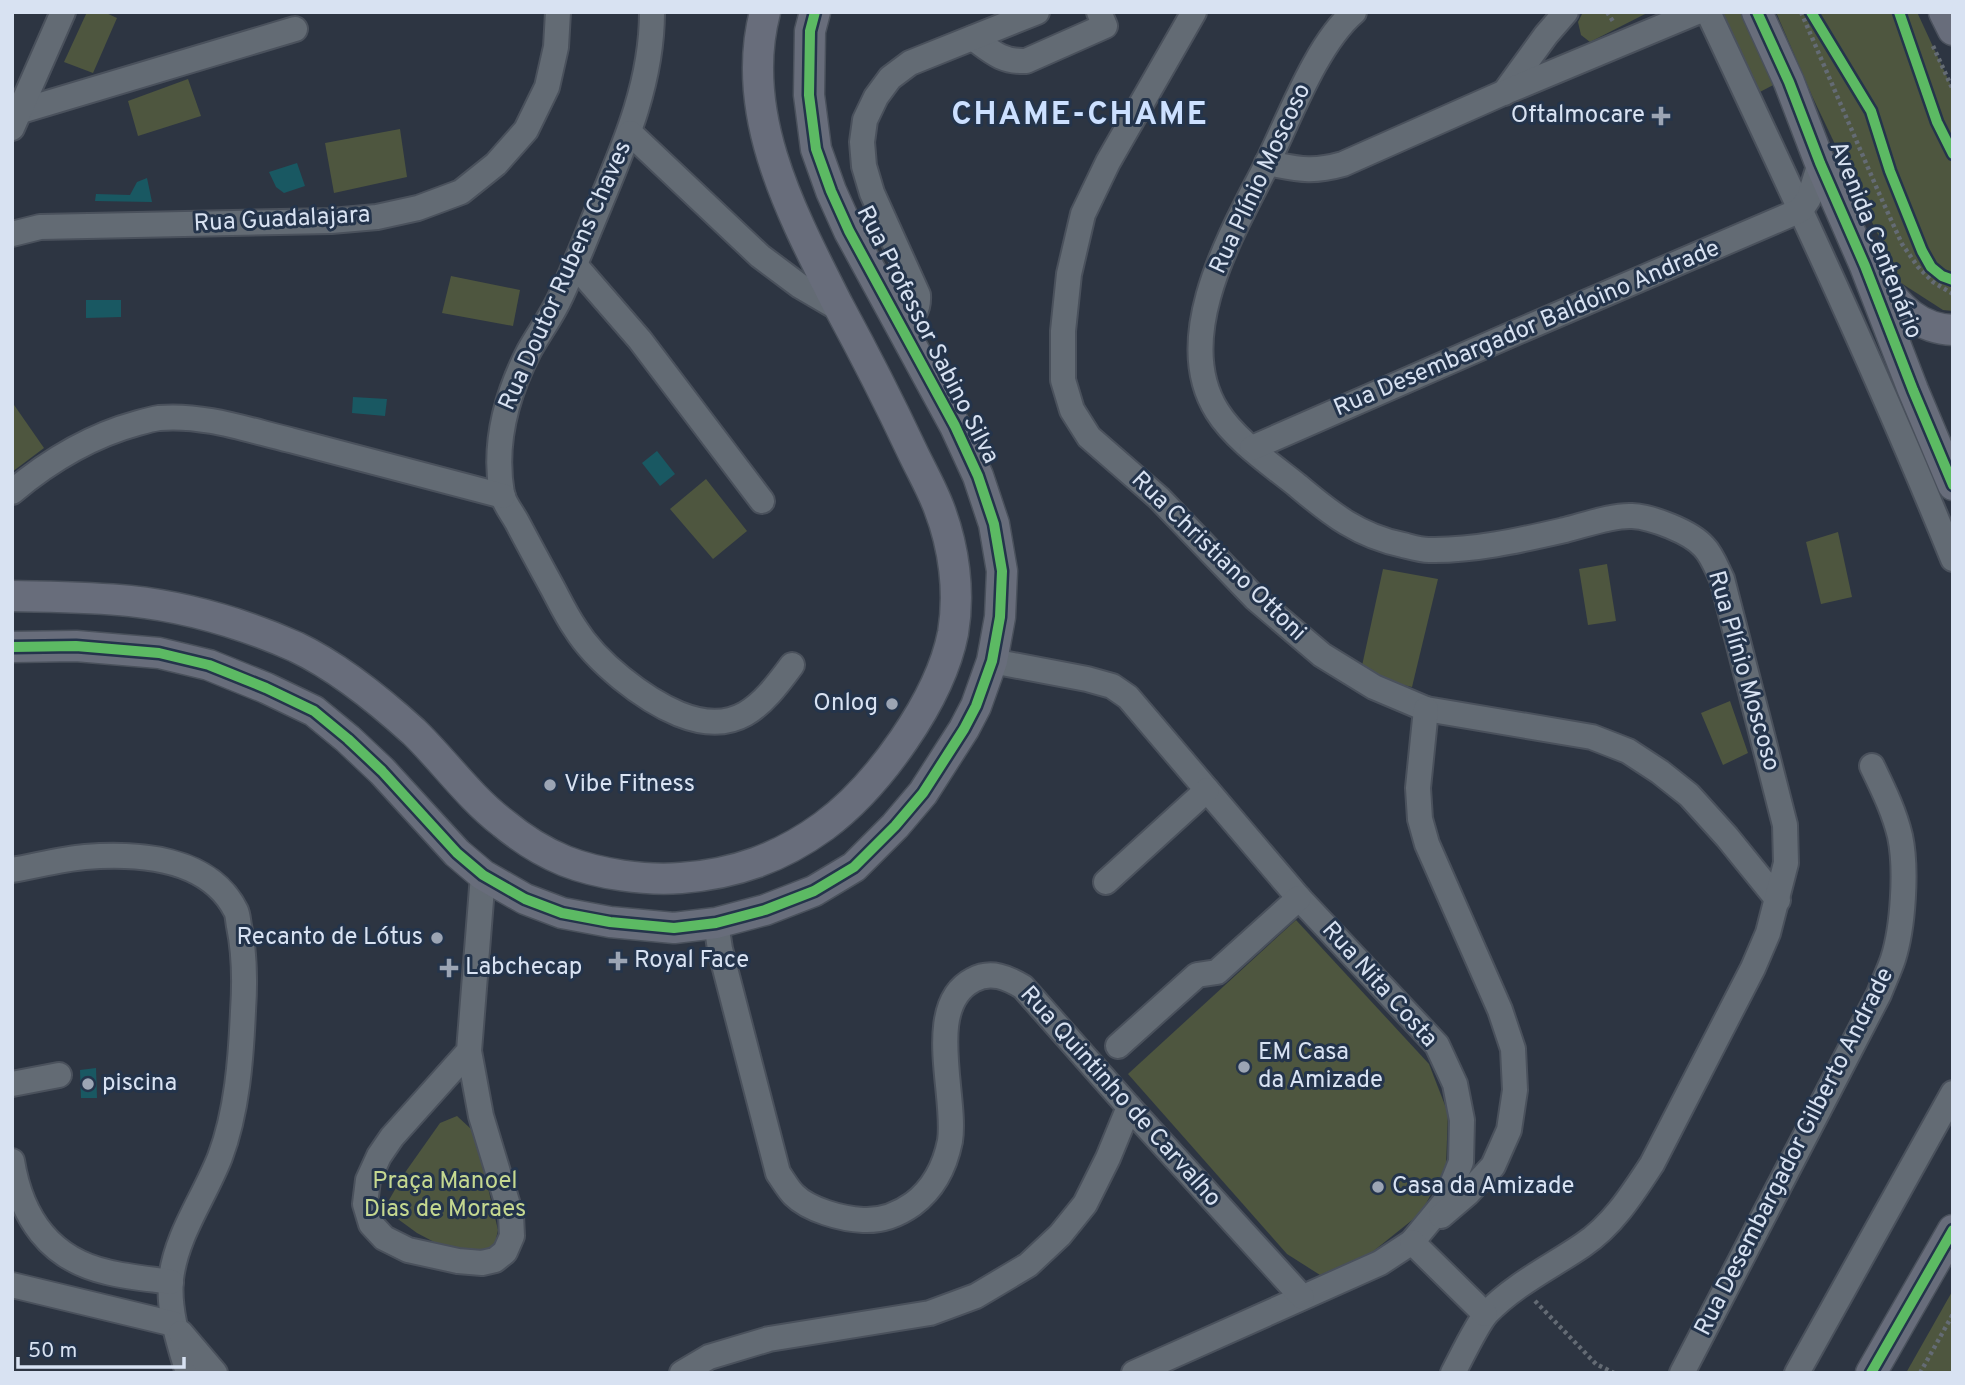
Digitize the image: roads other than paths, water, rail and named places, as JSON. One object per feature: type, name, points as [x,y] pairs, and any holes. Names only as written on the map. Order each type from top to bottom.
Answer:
[{"type":"main road","name":"Avenida Centenário","points":[[1756,12],[1789,82],[1951,480]]},
{"type":"main road","points":[[1944,12],[1953,30]]},
{"type":"main road","points":[[12,596],[89,598],[171,607],[256,631],[300,649],[335,670],[414,733],[499,820],[528,842],[565,861],[641,878],[695,877],[740,868],[775,857],[808,838],[835,818],[863,791],[923,709],[949,652],[955,624],[956,599],[948,536],[939,507],[809,248],[771,155],[759,92],[758,50],[763,17],[812,22]]},
{"type":"main road","name":"Rua Professor Sabino Silva","points":[[12,647],[76,646],[159,653],[209,664],[314,711],[382,771],[457,853],[483,875],[524,899],[562,913],[610,922],[674,928],[716,923],[765,910],[814,891],[854,867],[895,827],[923,793],[976,706],[992,661],[1000,617],[1002,571],[994,524],[978,476],[955,426],[849,231],[816,149],[809,95],[812,22]]},
{"type":"main road","points":[[1865,266],[1900,308],[1928,327],[1953,330]]},
{"type":"main road","points":[[1951,480],[1953,426]]},
{"type":"main road","points":[[314,711],[335,670]]},
{"type":"main road","points":[[1871,1373],[1953,1230]]},
{"type":"street","points":[[17,119],[63,12]]},
{"type":"street","name":"Rua Guadalajara","points":[[12,234],[40,227],[331,221],[377,217],[418,208],[461,192],[496,164],[526,130],[547,88],[556,47],[558,12]]},
{"type":"street","name":"Rua Doutor Rubens Chaves","points":[[652,12],[646,76],[630,133],[575,265],[552,315],[530,349],[502,418],[500,449],[503,496],[575,630],[603,661],[661,707],[688,718],[724,722],[748,714],[769,696],[792,665]]},
{"type":"street","points":[[901,327],[913,317],[918,306],[918,295],[872,193],[863,166],[865,120],[876,97],[890,78],[910,63],[1037,12]]},
{"type":"street","points":[[973,38],[1000,58],[1014,62],[1026,61],[1105,26],[1099,12]]},
{"type":"street","name":"Rua Christiano Ottoni","points":[[1194,12],[1108,162],[1083,214],[1069,274],[1063,331],[1063,380],[1072,410],[1089,437],[1159,498],[1255,598],[1322,655],[1374,687],[1426,709],[1592,737],[1628,751],[1689,795],[1778,900]]},
{"type":"street","points":[[1503,93],[1566,12]]},
{"type":"street","points":[[1267,163],[1310,171],[1343,164],[1503,93],[1697,12]]},
{"type":"street","points":[[1708,12],[1801,210],[1924,486],[1953,559]]},
{"type":"street","name":"Rua Plínio Moscoso","points":[[1353,13],[1331,38],[1315,65],[1235,226],[1206,300],[1200,342],[1204,380],[1217,411],[1252,449],[1333,515],[1358,531],[1390,543],[1426,550],[1472,548],[1631,516],[1657,520],[1704,546],[1722,579],[1785,825],[1786,863],[1768,933],[1753,968],[1652,1164],[1612,1219],[1585,1244],[1520,1285],[1485,1314],[1453,1373]]},
{"type":"street","points":[[17,119],[295,29]]},
{"type":"street","points":[[630,133],[760,256],[800,286],[841,310]]},
{"type":"street","points":[[1801,210],[1809,198],[1820,163]]},
{"type":"street","name":"Rua Desembargador Baldoino Andrade","points":[[1252,449],[1801,210]]},
{"type":"street","points":[[12,218],[40,227]]},
{"type":"street","points":[[575,265],[639,340],[762,502]]},
{"type":"street","points":[[12,492],[34,473],[73,448],[121,428],[158,418],[195,419],[230,425],[373,460],[503,496]]},
{"type":"street","name":"Rua Nita Costa","points":[[992,661],[1087,679],[1112,686],[1128,697],[1299,898],[1437,1045],[1455,1084],[1462,1120],[1461,1162],[1445,1202],[1412,1242],[1380,1263],[1303,1297],[1161,1367],[1134,1373]]},
{"type":"street","points":[[1426,709],[1418,789],[1420,819],[1427,844],[1504,1023],[1513,1049],[1515,1090],[1509,1130],[1493,1166],[1468,1193],[1412,1242],[1485,1314]]},
{"type":"street","name":"Rua Desembargador Gilberto Andrade","points":[[1682,1373],[1879,994],[1894,958],[1901,916],[1903,876],[1900,839],[1890,805],[1872,766]]},
{"type":"street","points":[[1106,882],[1208,790]]},
{"type":"street","points":[[12,870],[84,857],[137,856],[177,864],[204,876],[223,892],[237,912],[243,943],[245,980],[242,1039],[233,1108],[221,1156],[183,1234],[171,1282],[174,1324],[188,1373]]},
{"type":"street","points":[[469,1051],[392,1137],[379,1156],[368,1180],[365,1204],[371,1224],[384,1238],[408,1250],[458,1261],[482,1263],[495,1260],[505,1252],[512,1236],[511,1215],[481,1115],[469,1051],[483,875]]},
{"type":"street","points":[[1118,1046],[1197,975],[1217,972],[1299,898]]},
{"type":"street","name":"Rua Quintinho de Carvalho","points":[[716,923],[720,949],[778,1174],[795,1196],[818,1209],[844,1218],[867,1220],[898,1214],[921,1198],[944,1161],[950,1138],[946,1025],[950,1006],[961,988],[976,978],[992,975],[1009,978],[1023,987],[1303,1297]]},
{"type":"street","points":[[12,1084],[59,1075]]},
{"type":"street","points":[[1797,1373],[1953,1093]]},
{"type":"street","points":[[682,1373],[709,1357],[769,1339],[930,1313],[976,1296],[1028,1265],[1060,1235],[1085,1204],[1129,1107]]},
{"type":"street","points":[[12,1161],[15,1180],[29,1212],[43,1236],[58,1251],[79,1263],[107,1272],[171,1282]]},
{"type":"street","points":[[12,1285],[174,1324],[215,1373]]},
{"type":"water","points":[[297,163],[305,186],[284,193],[276,187],[269,172]]},
{"type":"water","points":[[147,178],[152,202],[95,201],[96,194],[130,195],[137,182]]},
{"type":"water","points":[[86,300],[121,300],[121,317],[86,318]]},
{"type":"water","points":[[353,397],[387,399],[385,416],[352,413]]},
{"type":"water","points":[[657,451],[675,474],[660,486],[642,463]]},
{"type":"water","name":"piscina","points":[[96,1068],[97,1098],[81,1098],[80,1070]]},
{"type":"place","name":"Oftalmocare","points":[[1661,116]]},
{"type":"place","name":"Onlog","points":[[892,704]]},
{"type":"place","name":"Vibe Fitness","points":[[550,785]]},
{"type":"place","name":"Recanto de Lótus","points":[[437,938]]},
{"type":"place","name":"Royal Face","points":[[618,961]]},
{"type":"place","name":"Labchecap","points":[[449,968]]},
{"type":"place","name":"EM Casa da Amizade","points":[[1244,1067]]},
{"type":"place","name":"piscina","points":[[88,1084]]},
{"type":"place","name":"Casa da Amizade","points":[[1378,1187]]},
{"type":"district","name":"CHAME-CHAME","points":[[1080,116]]},
{"type":"park label","name":"Praça Manoel Dias de Moraes","points":[[445,1196]]}]
